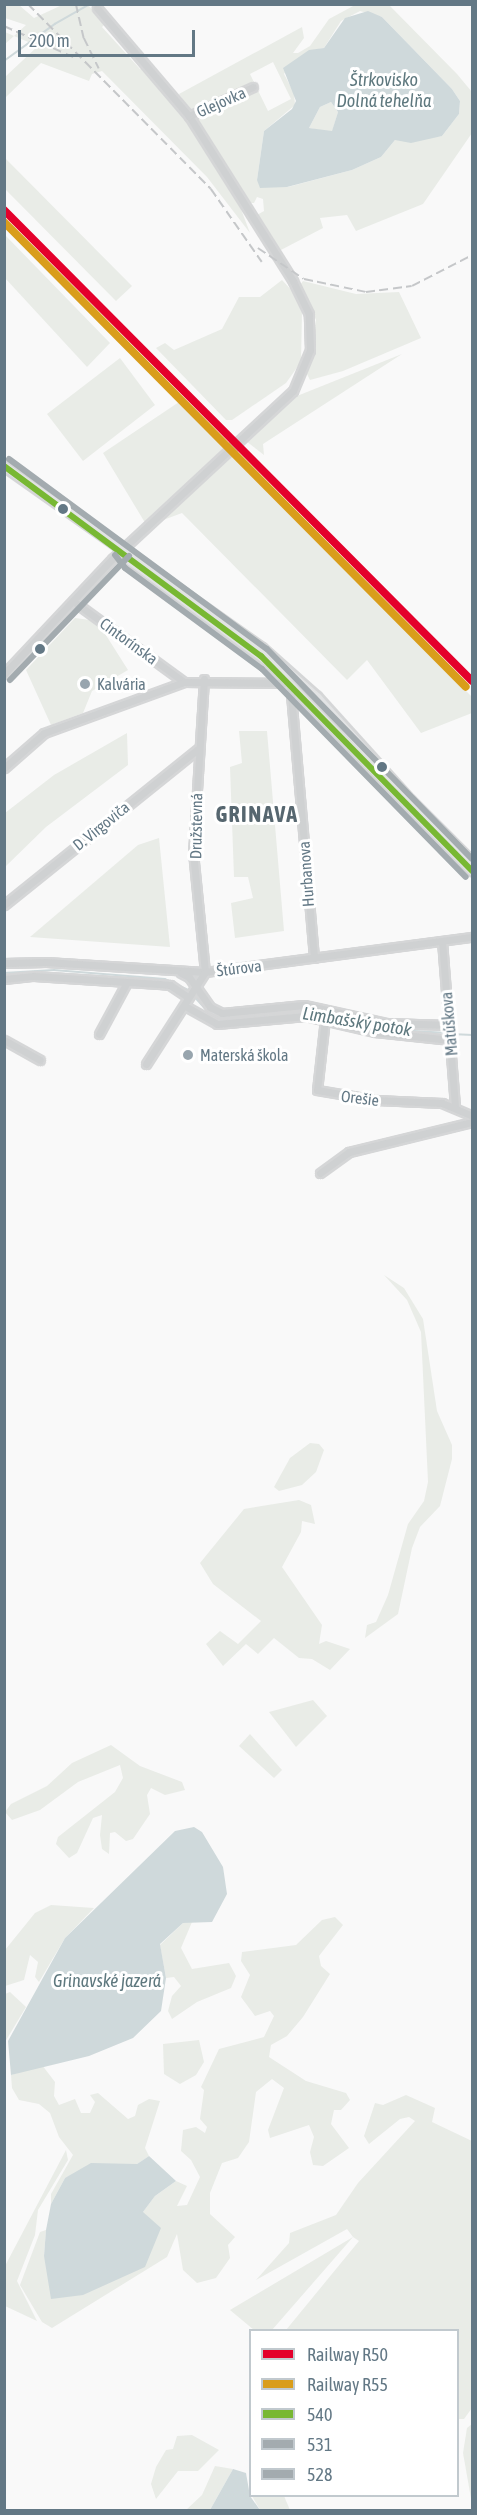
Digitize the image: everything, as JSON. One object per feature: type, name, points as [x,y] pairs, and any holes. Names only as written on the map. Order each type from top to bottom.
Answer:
[{"type":"main road","points":[[4,466],[241,630],[308,689],[472,862]]},
{"type":"main road","points":[[123,550],[130,561],[254,650],[290,683],[472,871]]},
{"type":"street","points":[[4,674],[123,550],[293,390],[302,375],[310,350],[309,314],[293,280],[189,116],[97,8]]},
{"type":"street","name":"Glejovka","points":[[189,116],[253,87]]},
{"type":"street","name":"Cintorínska","points":[[73,601],[184,682]]},
{"type":"street","name":"Cintorínska","points":[[4,768],[44,733],[184,682],[204,679],[290,683]]},
{"type":"street","name":"Družstevná","points":[[204,679],[193,852],[205,972]]},
{"type":"street","name":"Hurbanova","points":[[290,683],[314,958]]},
{"type":"street","name":"D. Virgoviča","points":[[4,905],[199,748]]},
{"type":"street","name":"Štúrova","points":[[4,963],[46,962],[205,972],[472,937]]},
{"type":"street","name":"Matúškova","points":[[442,941],[455,1107]]},
{"type":"street","points":[[176,971],[189,977],[210,1006],[222,1013],[304,1005],[386,1023],[450,1027]]},
{"type":"street","points":[[146,1064],[205,972]]},
{"type":"street","points":[[4,979],[34,976],[170,985],[188,998]]},
{"type":"street","points":[[99,1034],[127,982]]},
{"type":"street","points":[[185,1006],[217,1024],[288,1016],[325,1019],[375,1032],[451,1039]]},
{"type":"street","name":"Orešie","points":[[325,1019],[317,1090],[455,1107],[472,1116]]},
{"type":"street","points":[[4,1040],[40,1060]]},
{"type":"street","points":[[320,1173],[349,1152],[472,1122]]},
{"type":"shaded area","points":[[5,5],[19,5],[34,18],[62,5],[88,5],[105,24],[102,27],[140,69],[145,66],[176,106],[236,196],[250,233],[207,177],[102,71],[92,74],[89,81],[41,63],[5,98],[5,77],[38,46],[14,36],[26,25],[5,18]]},
{"type":"shaded area","points":[[355,5],[390,6],[472,92],[472,133],[423,204],[356,231],[347,215],[320,218],[323,228],[279,251],[257,215],[264,211],[263,199],[257,197],[254,203],[248,203],[179,94],[302,27],[304,38],[293,53],[298,53],[310,46],[329,19]],"holes":[[[360,11],[382,17],[452,89],[460,101],[459,114],[442,136],[395,140],[381,157],[352,170],[288,187],[257,180],[264,131],[295,105],[294,93],[284,74],[290,65],[309,51],[324,48],[341,21]],[[273,62],[291,99],[268,111],[250,74]]]},
{"type":"shaded area","points":[[5,32],[14,36],[5,44]]},
{"type":"shaded area","points":[[331,102],[338,112],[332,132],[309,128],[320,107]]},
{"type":"shaded area","points":[[4,157],[132,286],[116,301],[5,189]]},
{"type":"shaded area","points":[[5,235],[110,343],[87,367],[5,278]]},
{"type":"shaded area","points":[[282,280],[296,295],[302,312],[301,362],[286,383],[232,420],[226,420],[156,348],[165,343],[174,350],[222,329],[239,297],[260,297]]},
{"type":"shaded area","points":[[303,281],[356,294],[399,292],[421,338],[343,371],[310,380],[307,374],[316,320],[300,285]]},
{"type":"shaded area","points":[[402,354],[263,444],[264,455],[246,441],[292,398]]},
{"type":"shaded area","points":[[120,358],[155,405],[83,461],[47,414]]},
{"type":"shaded area","points":[[179,402],[472,697],[472,713],[421,733],[367,660],[347,680],[182,513],[147,526],[103,453]]},
{"type":"shaded area","points":[[75,618],[97,621],[128,670],[92,691],[83,713],[51,725],[26,670]]},
{"type":"shaded area","points":[[239,731],[267,731],[284,931],[235,938],[231,903],[253,898],[248,877],[234,877],[230,767],[242,763]]},
{"type":"shaded area","points":[[127,733],[128,765],[46,827],[5,867],[5,813],[54,775]]},
{"type":"shaded area","points":[[159,838],[170,947],[30,937],[138,845]]},
{"type":"shaded area","points":[[384,1275],[404,1288],[423,1319],[437,1411],[452,1445],[452,1459],[440,1506],[420,1527],[412,1548],[398,1614],[365,1638],[367,1625],[376,1622],[388,1595],[408,1524],[424,1501],[428,1482],[421,1332],[407,1300]]},
{"type":"shaded area","points":[[310,1443],[319,1444],[324,1450],[316,1472],[302,1485],[279,1491],[274,1487],[290,1458]]},
{"type":"shaded area","points":[[299,1500],[311,1505],[315,1524],[302,1521],[301,1532],[282,1567],[322,1625],[319,1644],[326,1641],[350,1649],[330,1670],[312,1659],[299,1658],[274,1638],[258,1654],[246,1644],[223,1666],[206,1644],[220,1631],[238,1644],[261,1621],[213,1584],[200,1563],[244,1509]]},
{"type":"shaded area","points":[[313,1700],[327,1716],[296,1747],[269,1712]]},
{"type":"shaded area","points":[[250,1734],[282,1770],[274,1778],[239,1746]]},
{"type":"shaded area","points":[[111,1745],[140,1766],[182,1782],[185,1790],[165,1795],[151,1788],[147,1795],[150,1814],[133,1839],[126,1841],[115,1832],[110,1833],[109,1854],[102,1849],[100,1835],[102,1815],[93,1818],[77,1853],[69,1858],[56,1844],[58,1837],[115,1792],[123,1778],[120,1765],[78,1782],[40,1810],[12,1820],[5,1812],[11,1804],[47,1786],[72,1763]]},
{"type":"shaded area","points":[[51,1905],[94,1908],[65,1938],[39,1982],[35,1977],[38,1962],[30,1955],[24,1980],[5,1986],[5,1950],[35,1913]]},
{"type":"shaded area","points":[[335,1917],[343,1925],[319,1956],[321,1966],[330,1974],[303,2017],[287,2036],[271,2045],[269,2057],[306,2081],[346,2093],[350,2100],[341,2110],[334,2110],[331,2124],[349,2148],[323,2166],[313,2165],[310,2152],[314,2137],[309,2125],[270,2138],[268,2130],[284,2088],[272,2079],[256,2092],[249,2142],[238,2158],[222,2163],[210,2193],[210,2214],[235,2237],[228,2245],[230,2258],[216,2278],[197,2283],[183,2270],[177,2234],[167,2257],[52,2328],[42,2322],[20,2285],[40,2232],[46,2230],[44,2256],[143,2212],[155,2196],[176,2181],[187,2186],[177,2206],[187,2205],[200,2177],[191,2160],[181,2151],[183,2130],[196,2127],[205,2133],[207,2127],[200,2119],[204,2090],[201,2087],[219,2049],[264,2037],[274,2016],[270,2011],[255,2016],[241,1997],[250,1975],[241,1961],[242,1952],[296,1945],[322,1920]]},
{"type":"shaded area","points":[[192,1922],[181,1948],[192,1969],[229,1963],[236,1976],[231,1988],[197,2002],[172,2019],[168,2011],[172,1996],[181,1986],[174,1977],[166,1978],[160,1945],[183,1923]]},
{"type":"shaded area","points":[[10,1992],[26,2007],[5,2042],[5,1994]]},
{"type":"shaded area","points":[[199,2040],[204,2062],[196,2075],[180,2084],[164,2074],[163,2044]]},
{"type":"shaded area","points":[[42,2065],[55,2082],[54,2096],[59,2105],[75,2099],[81,2113],[90,2113],[95,2102],[90,2095],[98,2093],[128,2119],[135,2116],[138,2105],[149,2099],[160,2101],[145,2148],[149,2156],[137,2164],[65,2178],[51,2204],[51,2194],[73,2155],[59,2137],[50,2113],[39,2104],[19,2100],[12,2088],[11,2075]]},
{"type":"shaded area","points":[[406,2095],[435,2108],[432,2122],[472,2141],[472,2408],[464,2419],[459,2419],[459,2329],[287,2329],[359,2241],[347,2229],[256,2280],[289,2243],[290,2233],[336,2215],[358,2183],[415,2121],[409,2117],[400,2119],[369,2144],[364,2136],[375,2103],[383,2105]]},
{"type":"shaded area","points":[[66,2150],[68,2160],[38,2210],[35,2235],[17,2281],[37,2321],[5,2306],[5,2266]]},
{"type":"shaded area","points":[[353,2237],[273,2329],[253,2329],[230,2310]]},
{"type":"shaded area","points":[[472,2424],[472,2504],[463,2453],[467,2428]]},
{"type":"shaded area","points":[[192,2435],[219,2450],[198,2471],[178,2471],[156,2499],[151,2484],[156,2467],[166,2450],[173,2449],[177,2436]]},
{"type":"shaded area","points":[[215,2466],[233,2469],[210,2510],[186,2510],[202,2495]]},
{"type":"shaded area","points":[[253,2497],[284,2497],[290,2510],[260,2510]]},
{"type":"water","name":"Štrkovisko Dolná tehelňa","points":[[368,11],[382,17],[452,89],[460,101],[459,114],[442,136],[411,143],[395,140],[381,157],[352,170],[287,187],[260,188],[257,180],[264,131],[292,109],[296,101],[283,68],[309,50],[324,48],[345,18]],"holes":[[[331,102],[338,112],[332,131],[309,128],[320,107]]]},
{"type":"water","name":"Grinavské jazerá","points":[[194,1827],[202,1832],[223,1867],[227,1894],[212,1922],[183,1923],[160,1944],[166,1978],[161,2011],[133,2038],[89,2056],[11,2075],[8,2041],[65,1938],[175,1831]]},
{"type":"water","points":[[149,2156],[176,2181],[155,2196],[143,2212],[161,2228],[145,2267],[83,2295],[51,2299],[44,2256],[46,2230],[51,2204],[65,2178],[91,2163],[137,2164]]},
{"type":"water","points":[[233,2469],[246,2473],[249,2497],[260,2510],[210,2510]]},
{"type":"waterway","points":[[4,61],[55,24],[90,4]]},
{"type":"waterway","name":"Limbašský potok","points":[[4,973],[54,970],[165,979],[189,990]]},
{"type":"waterway","name":"Limbašský potok","points":[[194,996],[210,1014],[222,1018],[309,1011],[382,1029],[447,1033]]},
{"type":"waterway","name":"Limbašský potok","points":[[452,1034],[472,1035]]},
{"type":"railway","points":[[28,4],[211,189],[262,262]]},
{"type":"railway","points":[[76,4],[84,38],[99,69]]},
{"type":"railway","points":[[4,26],[73,57]]},
{"type":"railway","points":[[258,248],[304,279],[366,292],[412,286],[472,255]]},
{"type":"rail line","name":"R50","points":[[4,210],[472,681]]},
{"type":"rail line","name":"R55","points":[[4,222],[466,687]]},
{"type":"transit line","name":"528","points":[[9,459],[267,649],[472,859]]},
{"type":"transit line","name":"540","points":[[4,466],[261,656],[472,871]]},
{"type":"transit line","name":"531","points":[[115,555],[125,568],[262,669],[466,877]]},
{"type":"transit line","name":"531","points":[[10,680],[129,556]]},
{"type":"place","name":"Kalvária","points":[[85,684]]},
{"type":"place","name":"Materská škola","points":[[188,1055]]},
{"type":"district","name":"GRINAVA","points":[[257,815]]}]
